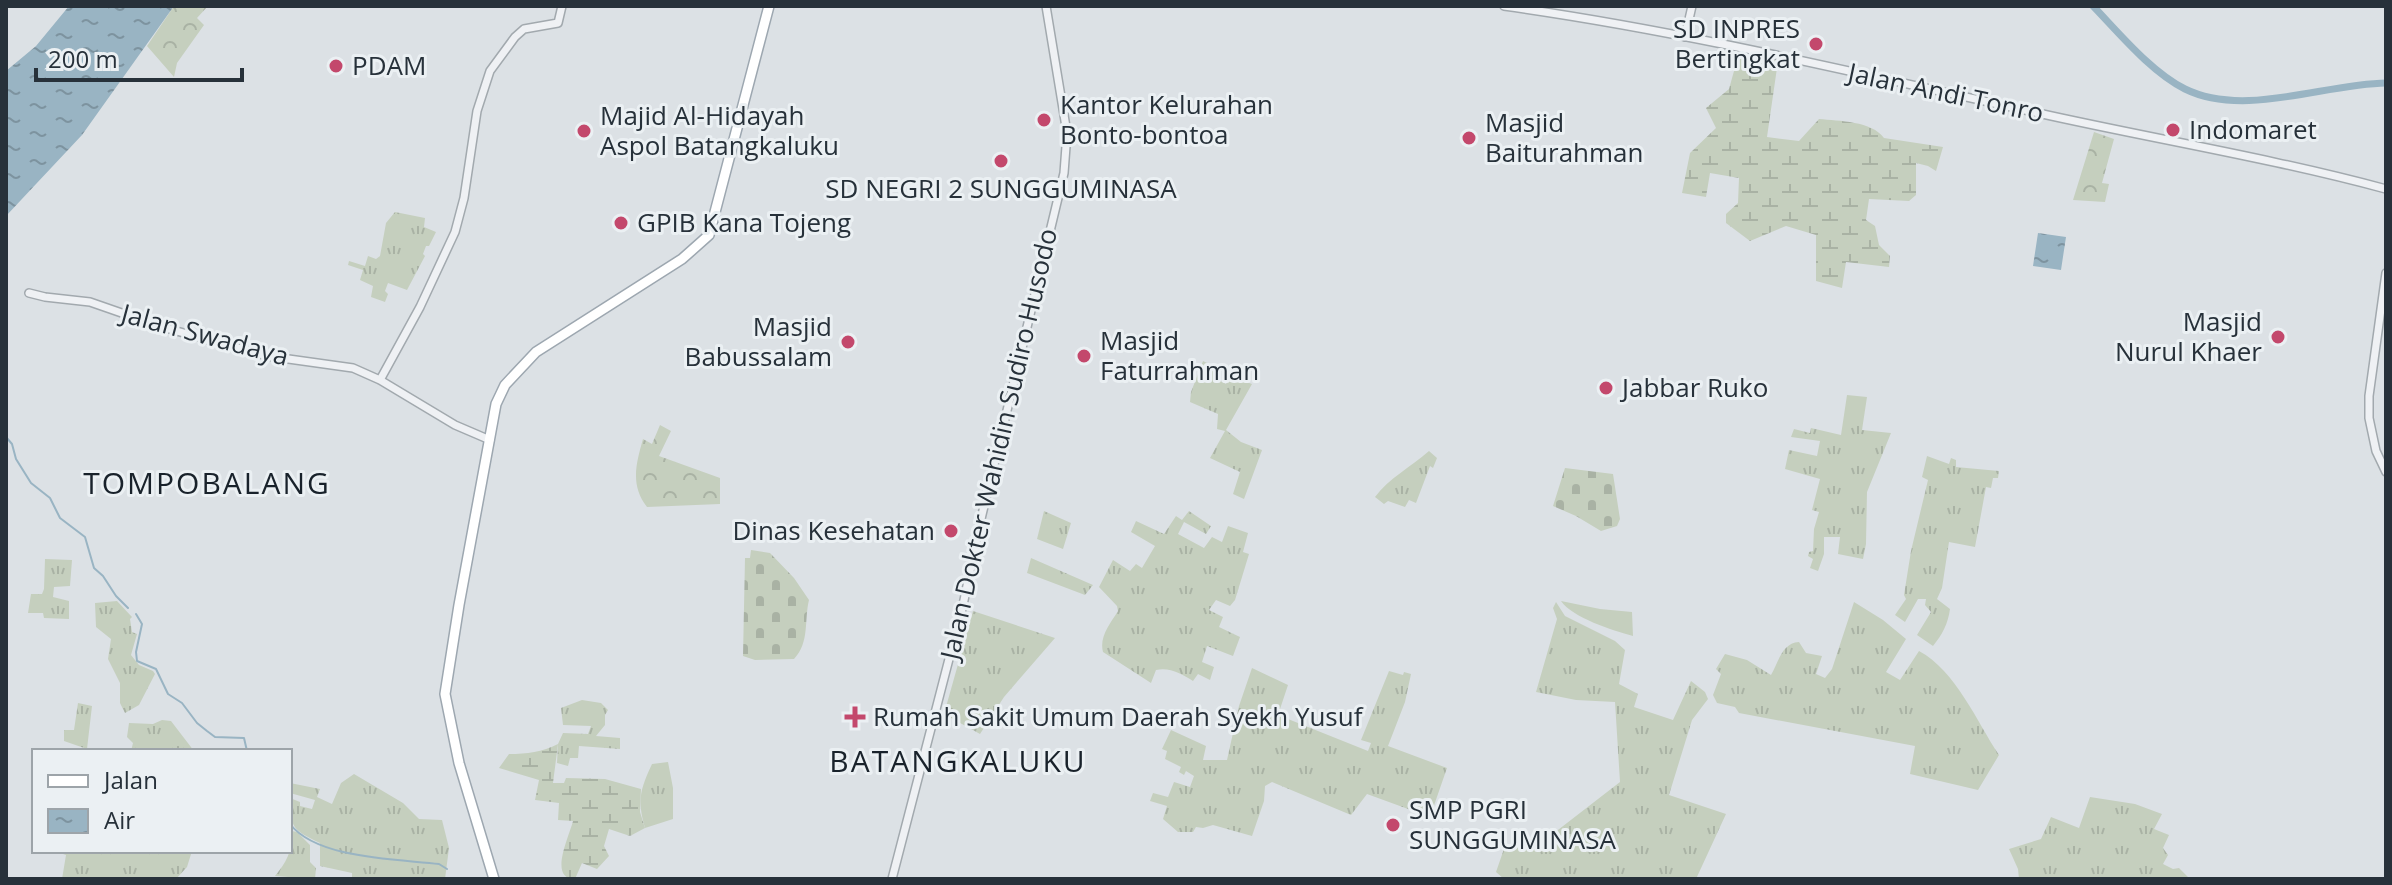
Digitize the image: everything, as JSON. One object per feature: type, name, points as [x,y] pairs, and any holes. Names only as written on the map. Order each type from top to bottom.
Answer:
[{"type":"main road","points":[[494,879],[459,763],[445,694],[493,416],[500,395],[530,357],[682,259],[709,235],[769,6]]},
{"type":"street","points":[[380,380],[420,307],[455,232],[464,198],[477,111],[490,71],[524,29],[558,23],[562,6]]},
{"type":"street","name":"Jalan Dokter Wahidin Sudiro Husodo","points":[[892,879],[963,605],[1064,173],[1067,133],[1046,6]]},
{"type":"street","name":"Jalan Andi Tonro","points":[[1504,6],[1685,37],[2299,167],[2386,189]]},
{"type":"street","points":[[1685,37],[1692,6]]},
{"type":"street","points":[[2386,273],[2369,396],[2369,418],[2376,451],[2386,472]]},
{"type":"street","name":"Jalan Swadaya","points":[[29,293],[90,302],[162,327],[254,353],[343,365],[380,380],[436,414],[490,440]]},
{"type":"green space","points":[[174,6],[208,6],[197,18],[204,25],[177,63],[174,77],[147,46]]},
{"type":"green space","points":[[1739,53],[1778,61],[1767,137],[1799,141],[1819,119],[1863,125],[1879,132],[1884,138],[1943,147],[1936,171],[1916,163],[1916,195],[1909,201],[1869,199],[1866,220],[1875,226],[1879,245],[1890,256],[1889,267],[1846,262],[1842,288],[1816,281],[1816,235],[1786,226],[1750,241],[1726,223],[1726,214],[1738,203],[1739,178],[1710,173],[1706,197],[1682,193],[1690,153],[1716,128],[1706,108],[1729,89]]},
{"type":"green space","points":[[2094,132],[2114,139],[2102,183],[2109,184],[2105,202],[2073,200]]},
{"type":"green space","points":[[395,212],[425,218],[424,227],[436,232],[429,246],[426,246],[425,256],[407,290],[388,283],[385,302],[371,297],[373,286],[360,280],[363,270],[348,265],[349,261],[365,266],[368,256],[376,259],[380,256],[386,223]]},
{"type":"green space","points":[[1203,361],[1219,369],[1213,377],[1226,384],[1230,376],[1252,384],[1226,430],[1241,442],[1262,450],[1244,499],[1233,494],[1240,472],[1210,458],[1225,431],[1217,429],[1218,414],[1190,402]]},
{"type":"green space","points":[[1847,395],[1867,397],[1862,430],[1891,433],[1867,492],[1863,559],[1838,554],[1840,537],[1824,537],[1824,554],[1818,571],[1810,568],[1813,559],[1808,556],[1813,551],[1819,512],[1812,510],[1820,479],[1785,469],[1789,450],[1817,456],[1820,441],[1791,437],[1794,429],[1810,433],[1811,428],[1841,435]]},
{"type":"green space","points":[[660,425],[671,431],[659,456],[720,478],[720,504],[647,507],[638,491],[637,466],[643,439],[652,444]]},
{"type":"green space","points":[[1429,451],[1437,458],[1433,468],[1430,466],[1416,503],[1409,500],[1405,507],[1388,501],[1384,504],[1375,497],[1393,478]]},
{"type":"green space","points":[[1927,456],[1949,464],[1951,458],[1956,460],[1956,467],[1999,471],[1998,478],[1993,478],[1991,488],[1986,487],[1975,547],[1949,542],[1942,588],[1937,599],[1950,609],[1944,629],[1933,646],[1917,635],[1931,612],[1925,605],[1926,599],[1918,599],[1905,622],[1895,615],[1906,599],[1904,595],[1911,551],[1928,480],[1922,477]]},
{"type":"green space","points":[[1565,468],[1613,474],[1620,519],[1617,526],[1601,531],[1553,506]]},
{"type":"green space","points":[[1044,511],[1071,523],[1063,549],[1037,539]]},
{"type":"green space","points":[[1189,511],[1211,526],[1206,534],[1184,522],[1178,534],[1204,548],[1212,537],[1222,542],[1228,526],[1248,533],[1243,552],[1249,554],[1235,600],[1230,606],[1216,600],[1209,610],[1223,617],[1219,627],[1240,637],[1233,656],[1207,646],[1202,662],[1214,667],[1210,680],[1198,674],[1193,681],[1176,672],[1161,669],[1156,670],[1151,683],[1103,652],[1104,636],[1118,611],[1099,587],[1113,560],[1130,571],[1136,564],[1142,568],[1155,546],[1131,532],[1136,521],[1164,534],[1176,516],[1182,520]]},
{"type":"green space","points":[[751,550],[770,553],[794,578],[809,600],[804,638],[794,659],[755,660],[743,656],[745,558],[750,558]]},
{"type":"green space","points":[[1031,558],[1093,585],[1085,595],[1027,573]]},
{"type":"green space","points":[[45,559],[72,560],[70,586],[54,587],[53,597],[69,601],[69,619],[44,618],[43,613],[28,613],[31,594],[42,594],[44,589]]},
{"type":"green space","points":[[117,601],[132,617],[132,632],[137,634],[131,655],[139,665],[155,674],[139,705],[125,713],[120,703],[120,683],[108,659],[111,639],[96,627],[95,603]]},
{"type":"green space","points":[[1561,601],[1632,612],[1633,636],[1584,618]]},
{"type":"green space","points":[[1556,602],[1565,616],[1615,641],[1625,650],[1619,684],[1638,694],[1634,707],[1673,720],[1691,681],[1705,692],[1708,699],[1692,720],[1669,795],[1726,814],[1696,879],[1504,879],[1496,872],[1505,846],[1540,847],[1539,839],[1545,840],[1620,782],[1615,702],[1576,700],[1536,692],[1557,619],[1553,608]]},
{"type":"green space","points":[[1854,602],[1906,639],[1886,672],[1900,680],[1919,651],[1944,671],[1965,698],[1999,755],[1978,790],[1910,774],[1915,746],[1739,713],[1735,707],[1717,703],[1713,695],[1721,674],[1716,669],[1725,654],[1747,660],[1771,675],[1785,649],[1799,642],[1806,653],[1822,656],[1816,674],[1825,678],[1832,669]]},
{"type":"green space","points":[[973,611],[1055,638],[1004,697],[980,734],[944,714]]},
{"type":"green space","points":[[1252,668],[1288,685],[1278,715],[1368,751],[1371,743],[1361,740],[1389,671],[1411,674],[1405,702],[1388,746],[1447,768],[1430,817],[1367,794],[1351,815],[1272,782],[1265,786],[1264,801],[1252,836],[1213,825],[1196,827],[1193,832],[1178,832],[1163,819],[1167,806],[1150,801],[1153,793],[1168,797],[1174,782],[1190,787],[1194,776],[1186,771],[1184,775],[1179,772],[1181,767],[1165,759],[1167,751],[1162,749],[1171,730],[1206,746],[1203,760],[1227,760],[1239,706]]},
{"type":"green space","points":[[582,700],[601,703],[608,710],[605,725],[596,736],[620,738],[620,749],[579,746],[578,758],[570,758],[568,766],[557,763],[558,744],[563,733],[588,734],[591,726],[563,725],[561,708]]},
{"type":"green space","points":[[78,703],[92,706],[87,749],[64,741],[64,730],[74,730]]},
{"type":"green space","points":[[162,720],[171,721],[192,749],[132,749],[133,743],[127,737],[129,723],[153,724]]},
{"type":"green space","points":[[558,744],[553,783],[564,783],[566,778],[605,779],[641,789],[640,812],[645,828],[630,836],[609,829],[604,846],[609,856],[597,869],[582,863],[575,879],[567,877],[561,865],[573,821],[558,820],[559,803],[535,800],[539,780],[499,768],[509,754],[534,752]]},
{"type":"green space","points":[[668,762],[673,788],[673,819],[645,828],[641,795],[645,781],[652,764]]},
{"type":"green space","points":[[354,774],[403,803],[419,819],[442,820],[449,848],[445,879],[352,879],[352,873],[320,866],[320,843],[304,835],[292,822],[292,799],[300,802],[300,806],[312,809],[315,800],[292,794],[292,783],[320,789],[317,797],[332,804],[341,783]]},
{"type":"green space","points":[[2090,797],[2135,804],[2162,814],[2154,829],[2169,835],[2163,848],[2168,855],[2163,864],[2173,869],[2179,868],[2190,879],[2019,879],[2009,849],[2041,839],[2051,817],[2079,828]]},
{"type":"green space","points":[[292,831],[297,832],[310,845],[310,862],[316,868],[315,879],[275,876],[292,853]]},
{"type":"green space","points":[[60,853],[191,853],[187,867],[176,879],[62,879],[66,855]]},
{"type":"water","points":[[69,6],[174,6],[82,135],[6,216],[6,71],[36,46]]},
{"type":"water","points":[[2038,233],[2066,237],[2061,270],[2033,266]]},
{"type":"waterway","points":[[2093,6],[2160,73],[2185,89],[2208,97],[2258,100],[2386,83]]},
{"type":"waterway","points":[[6,437],[31,483],[50,498],[60,518],[85,537],[94,568],[128,608]]},
{"type":"waterway","points":[[136,614],[142,624],[137,661],[156,669],[168,694],[182,703],[197,723],[215,737],[244,738],[247,749]]},
{"type":"waterway","points":[[292,826],[302,836],[338,851],[439,864],[447,869]]},
{"type":"place","name":"SD INPRES Bertingkat","points":[[1816,44]]},
{"type":"place","name":"PDAM","points":[[336,66]]},
{"type":"place","name":"Kantor Kelurahan Bonto-bontoa","points":[[1044,120]]},
{"type":"place","name":"Indomaret","points":[[2173,130]]},
{"type":"place","name":"Majid Al-Hidayah Aspol Batangkaluku","points":[[584,131]]},
{"type":"place","name":"Masjid Baiturahman","points":[[1469,138]]},
{"type":"place","name":"SD NEGRI 2 SUNGGUMINASA","points":[[1001,161]]},
{"type":"place","name":"GPIB Kana Tojeng","points":[[621,223]]},
{"type":"place","name":"Masjid Nurul Khaer","points":[[2278,337]]},
{"type":"place","name":"Masjid Babussalam","points":[[848,342]]},
{"type":"place","name":"Masjid Faturrahman","points":[[1084,356]]},
{"type":"place","name":"Jabbar Ruko","points":[[1606,388]]},
{"type":"place","name":"Dinas Kesehatan","points":[[951,531]]},
{"type":"place","name":"Rumah Sakit Umum Daerah Syekh Yusuf","points":[[855,717]]},
{"type":"place","name":"SMP PGRI SUNGGUMINASA","points":[[1393,825]]},
{"type":"district","name":"TOMPOBALANG","points":[[207,484]]},
{"type":"district","name":"BATANGKALUKU","points":[[958,762]]}]
